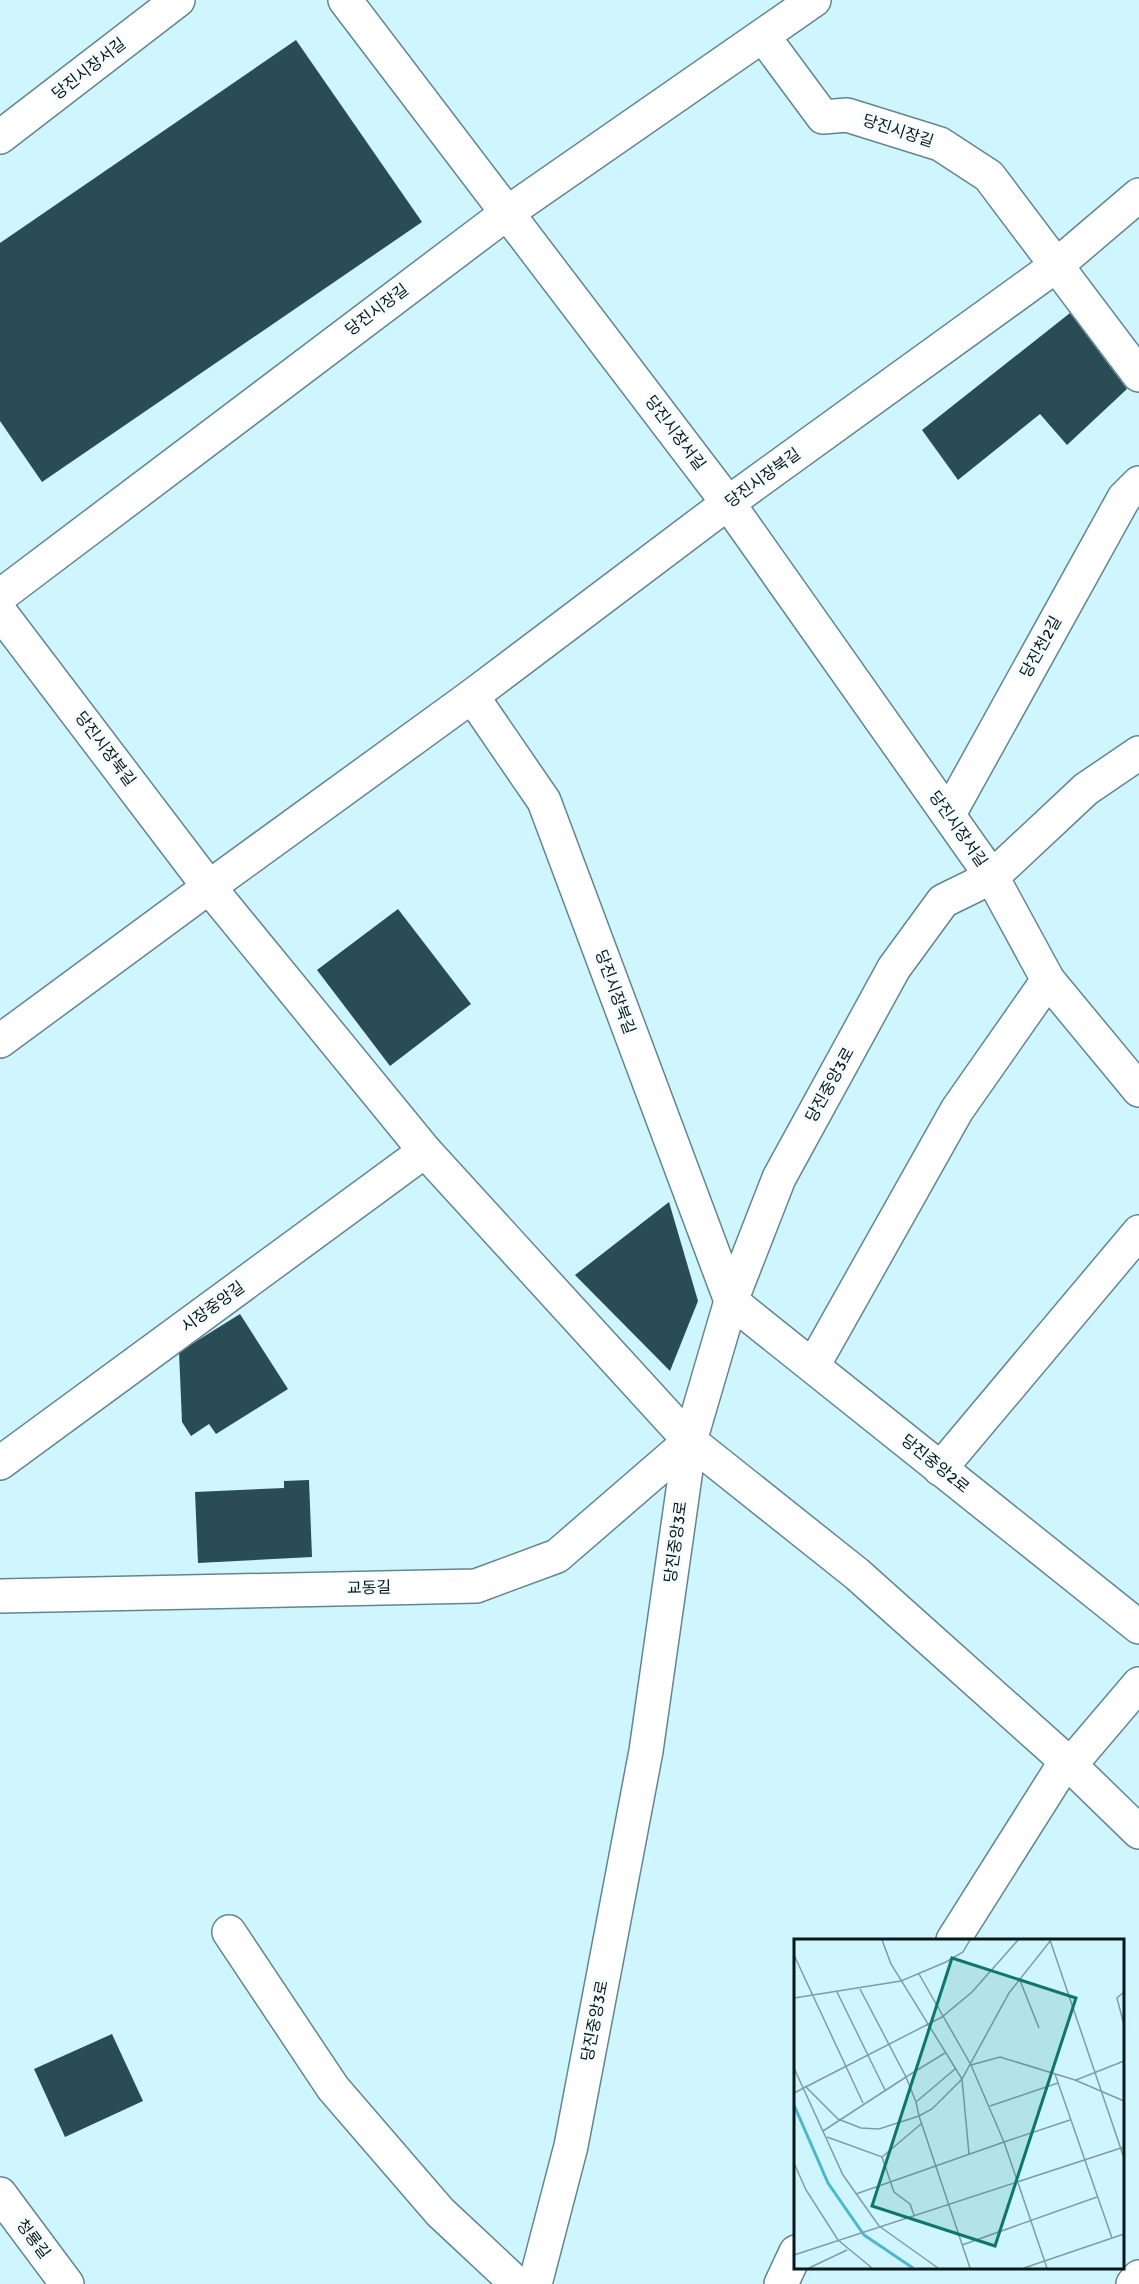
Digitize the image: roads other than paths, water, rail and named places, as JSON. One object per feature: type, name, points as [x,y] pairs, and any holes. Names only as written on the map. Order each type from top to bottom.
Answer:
[{"type":"street","name":"당진시장서길","points":[[0,137],[178,0]]},
{"type":"street","name":"당진시장서길","points":[[345,0],[728,503],[992,877]]},
{"type":"street","name":"당진시장길","points":[[0,596],[507,213],[814,0]]},
{"type":"street","name":"당진시장길","points":[[763,36],[823,117],[847,115],[940,144],[989,176],[1057,265]]},
{"type":"street","name":"당진시장북길","points":[[0,1041],[472,696],[728,503],[1057,265],[1139,195]]},
{"type":"street","points":[[1057,265],[1139,375]]},
{"type":"street","name":"당진천2길","points":[[949,814],[1124,498],[1139,483]]},
{"type":"street","name":"당진시장북길","points":[[0,612],[209,887]]},
{"type":"street","name":"당진시장북길","points":[[472,696],[544,801],[730,1301]]},
{"type":"street","name":"당진중앙3로","points":[[535,2284],[571,2146],[644,1762],[690,1441],[730,1301],[779,1178],[894,968],[943,901],[992,877],[1086,789],[1139,753]]},
{"type":"street","points":[[992,877],[1048,980],[1139,1090]]},
{"type":"street","points":[[209,887],[425,1151],[690,1441],[856,1574],[1066,1761],[1139,1832]]},
{"type":"street","points":[[813,1366],[957,1110],[1048,980]]},
{"type":"street","name":"시장중앙길","points":[[0,1463],[425,1151]]},
{"type":"street","points":[[940,1469],[1139,1232]]},
{"type":"street","name":"당진중앙2로","points":[[730,1301],[1139,1627]]},
{"type":"street","name":"교동길","points":[[0,1596],[476,1586],[557,1556],[690,1441]]},
{"type":"street","points":[[954,1939],[1066,1761],[1076,1758],[1139,1684]]},
{"type":"street","points":[[229,1932],[333,2088],[440,2212],[517,2284]]},
{"type":"street","name":"청룡길","points":[[0,2194],[67,2284]]},
{"type":"street","points":[[781,2284],[794,2254]]},
{"type":"street","points":[[1133,2284],[1139,2277]]}]
